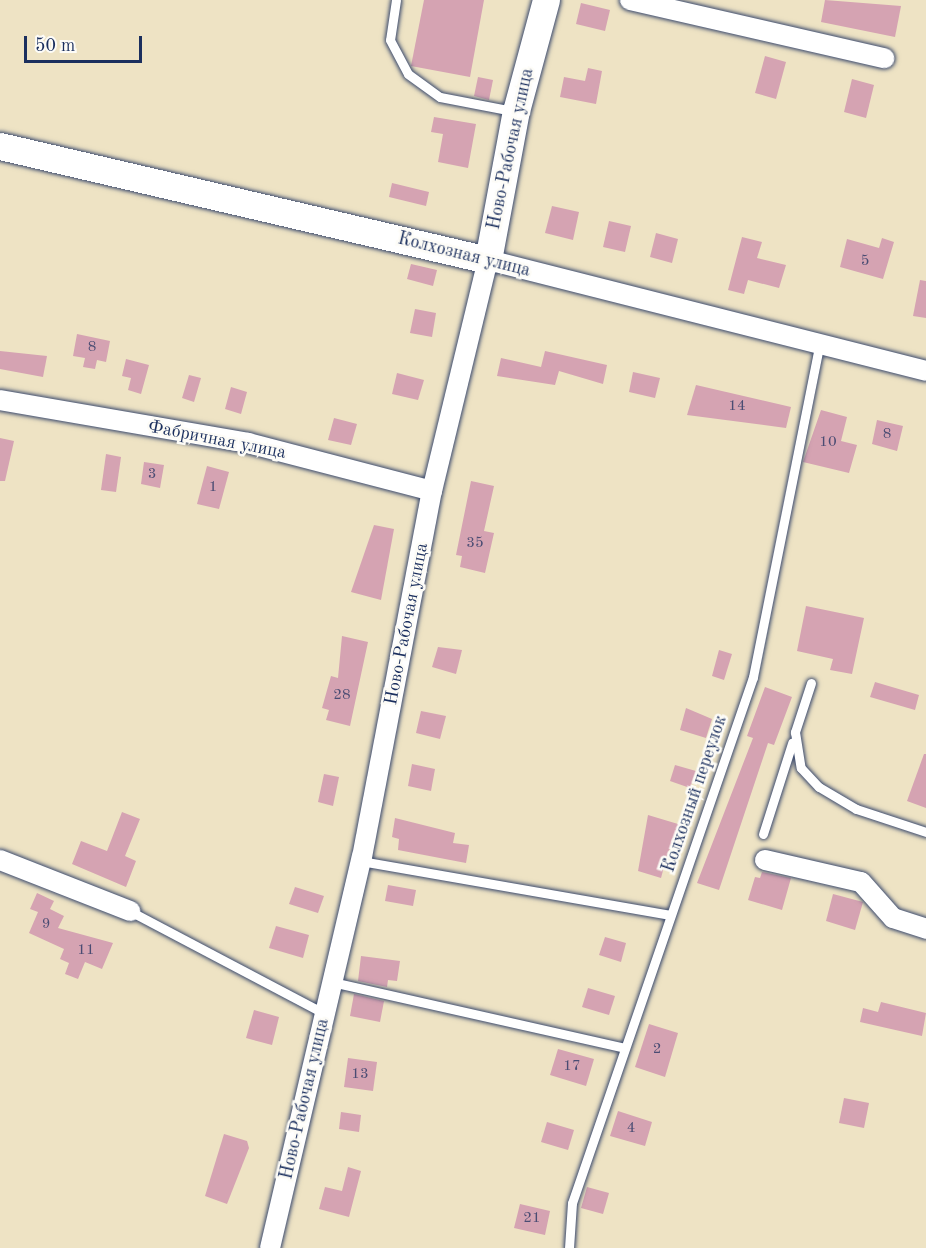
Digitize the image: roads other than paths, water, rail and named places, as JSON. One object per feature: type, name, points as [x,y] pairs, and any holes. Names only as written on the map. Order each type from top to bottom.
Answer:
[{"type":"street","name":"Ново-Рабочая улица","points":[[270,1248],[361,861],[432,491],[488,261],[516,111],[546,0]]},
{"type":"street","points":[[630,0],[884,58]]},
{"type":"street","name":"Колхозная улица","points":[[0,146],[488,261],[820,342],[926,371]]},
{"type":"street","name":"Фабричная улица","points":[[0,400],[248,443],[432,491]]},
{"type":"street","points":[[0,860],[130,911]]},
{"type":"street","points":[[765,860],[861,882],[893,918],[926,929]]},
{"type":"lane","points":[[396,0],[390,40],[419,85],[440,97],[516,111]]},
{"type":"lane","name":"Колхозный переулок","points":[[569,1248],[572,1203],[755,669],[820,342]]},
{"type":"lane","points":[[763,834],[811,683]]},
{"type":"lane","points":[[795,732],[801,768],[819,787],[856,809],[926,832]]},
{"type":"lane","points":[[361,861],[670,915]]},
{"type":"lane","points":[[130,911],[325,1014]]},
{"type":"lane","points":[[332,982],[624,1048]]}]
